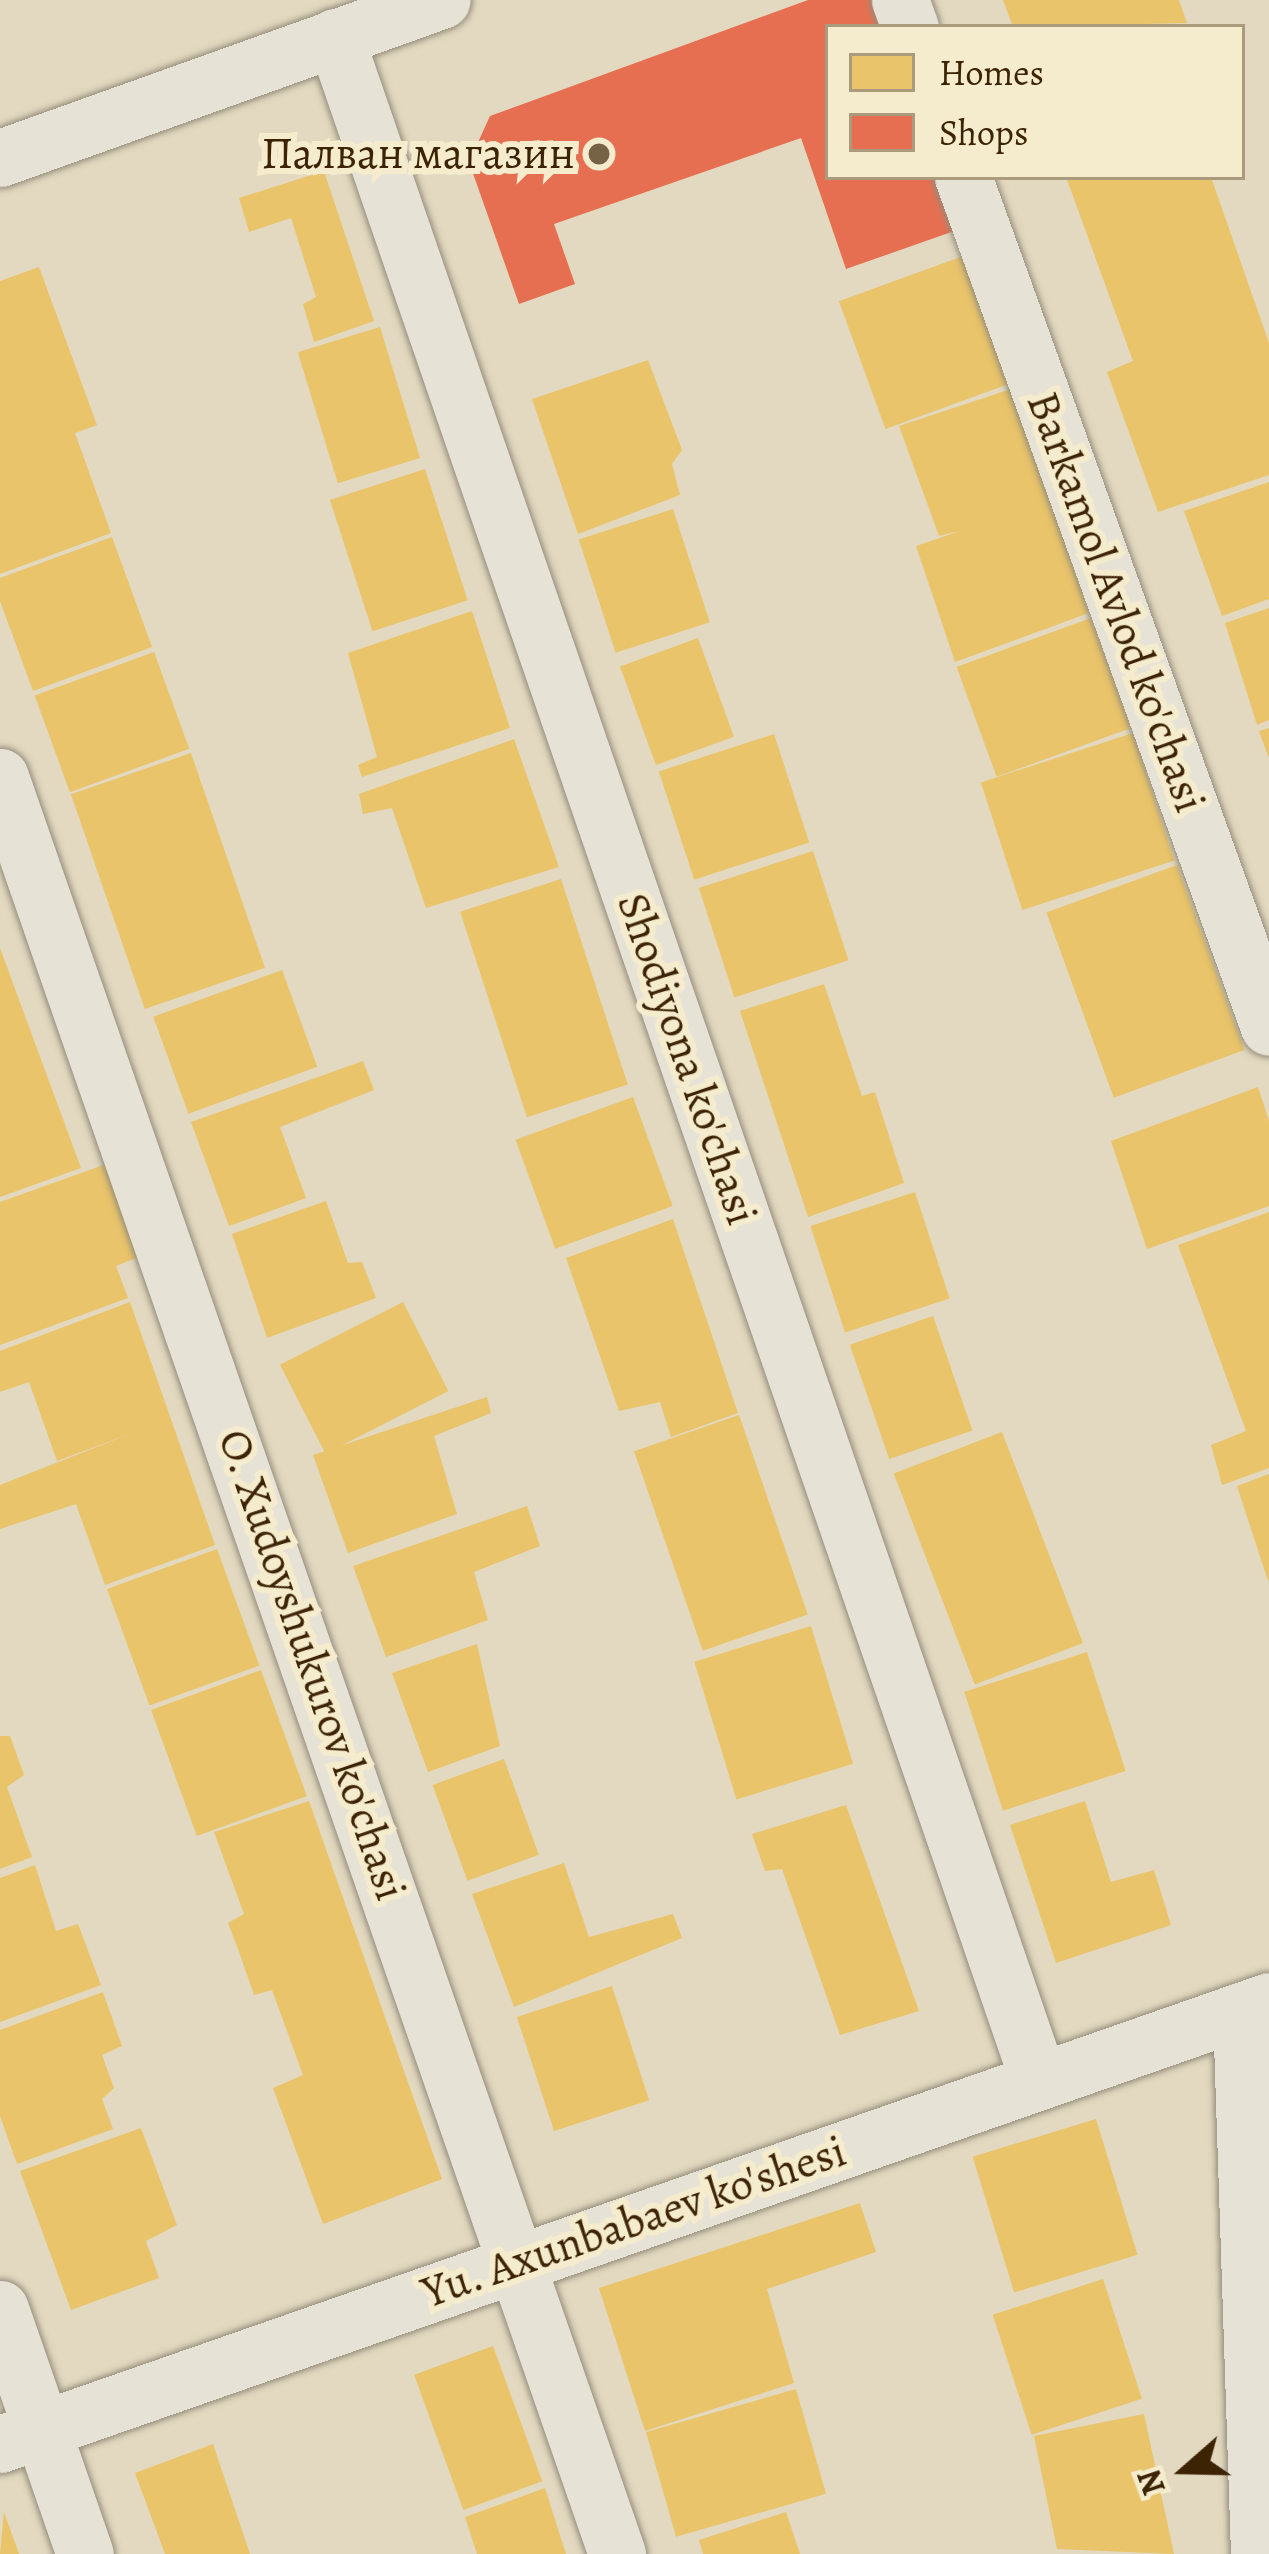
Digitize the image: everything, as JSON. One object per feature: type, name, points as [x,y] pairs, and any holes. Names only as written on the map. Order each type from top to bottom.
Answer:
[{"type":"street","points":[[0,158],[442,0]]},
{"type":"street","name":"Shodiyona ko'chasi","points":[[335,37],[1039,2081]]},
{"type":"street","name":"Barkamol Avlod ko'chasi","points":[[964,180],[1269,1027]]},
{"type":"street","name":"O. Xudoyshukurov ko'chasi","points":[[0,778],[522,2262],[617,2554]]},
{"type":"street","points":[[1255,2006],[1259,2554]]},
{"type":"street","name":"Yu. Axunbabaev ko'shesi","points":[[22,2436],[1255,2006]]},
{"type":"street","points":[[0,2309],[22,2436],[85,2554]]},
{"type":"building: Homes","points":[[1003,0],[1179,0],[1187,23],[1144,24],[1012,24]]},
{"type":"building: Homes","points":[[324,171],[374,321],[314,342],[303,304],[316,297],[291,218],[249,232],[239,198]]},
{"type":"building: Homes","points":[[1067,180],[1212,180],[1269,343],[1269,475],[1158,512],[1107,372],[1133,361]]},
{"type":"building: Homes","points":[[963,256],[1010,384],[885,429],[839,301]]},
{"type":"building: Homes","points":[[39,267],[97,425],[75,433],[111,533],[0,574],[0,281]]},
{"type":"building: Homes","points":[[380,327],[420,458],[338,483],[298,352]]},
{"type":"building: Homes","points":[[648,360],[682,450],[672,464],[680,495],[578,534],[532,399]]},
{"type":"building: Homes","points":[[1011,389],[1089,613],[955,662],[916,546],[960,531],[939,536],[899,426]]},
{"type":"building: Homes","points":[[425,469],[468,600],[373,631],[330,500]]},
{"type":"building: Homes","points":[[1269,482],[1269,599],[1222,616],[1184,511]]},
{"type":"building: Homes","points":[[673,509],[710,622],[616,653],[579,540]]},
{"type":"building: Homes","points":[[112,537],[152,647],[33,691],[0,601],[0,578]]},
{"type":"building: Homes","points":[[1269,608],[1269,720],[1257,725],[1225,623]]},
{"type":"building: Homes","points":[[472,611],[510,728],[362,777],[358,765],[377,757],[348,653]]},
{"type":"building: Homes","points":[[1091,618],[1131,728],[997,777],[957,667]]},
{"type":"building: Homes","points":[[698,638],[734,737],[656,765],[620,666]]},
{"type":"building: Homes","points":[[154,652],[189,749],[70,792],[35,695]]},
{"type":"building: Homes","points":[[1269,728],[1269,756],[1268,756],[1259,731]]},
{"type":"building: Homes","points":[[1133,733],[1174,860],[1022,910],[981,782]]},
{"type":"building: Homes","points":[[774,734],[809,842],[694,880],[659,771]]},
{"type":"building: Homes","points":[[514,739],[559,867],[426,908],[392,808],[363,814],[359,794]]},
{"type":"building: Homes","points":[[191,753],[265,968],[145,1009],[71,794]]},
{"type":"building: Homes","points":[[813,851],[849,960],[734,997],[699,888]]},
{"type":"building: Homes","points":[[1177,865],[1244,1050],[1114,1098],[1046,913]]},
{"type":"building: Homes","points":[[561,879],[628,1084],[527,1117],[460,912]]},
{"type":"building: Homes","points":[[0,948],[81,1168],[0,1197]]},
{"type":"building: Homes","points":[[282,970],[317,1067],[188,1114],[153,1017]]},
{"type":"building: Homes","points":[[824,984],[862,1096],[875,1092],[904,1183],[808,1217],[740,1011]]},
{"type":"building: Homes","points":[[363,1061],[374,1090],[280,1127],[306,1198],[229,1226],[191,1122]]},
{"type":"building: Homes","points":[[1258,1087],[1269,1121],[1269,1206],[1147,1249],[1111,1141]]},
{"type":"building: Homes","points":[[633,1097],[673,1206],[555,1249],[516,1140]]},
{"type":"building: Homes","points":[[112,1162],[146,1254],[116,1266],[128,1298],[0,1345],[0,1202]]},
{"type":"building: Homes","points":[[915,1192],[950,1299],[845,1333],[810,1226]]},
{"type":"building: Homes","points":[[326,1201],[348,1263],[362,1262],[376,1298],[267,1338],[232,1234]]},
{"type":"building: Homes","points":[[1269,1212],[1269,1468],[1222,1485],[1211,1445],[1246,1431],[1178,1245]]},
{"type":"building: Homes","points":[[673,1219],[738,1413],[671,1437],[660,1402],[619,1411],[566,1258]]},
{"type":"building: Homes","points":[[130,1302],[215,1545],[105,1585],[76,1504],[0,1529],[0,1485],[132,1433],[57,1461],[29,1382],[0,1392],[0,1351]]},
{"type":"building: Homes","points":[[403,1302],[448,1391],[325,1454],[280,1365]]},
{"type":"building: Homes","points":[[933,1316],[972,1430],[889,1459],[850,1345]]},
{"type":"building: Homes","points":[[487,1397],[491,1413],[434,1436],[457,1514],[348,1553],[313,1455]]},
{"type":"building: Homes","points":[[739,1415],[808,1615],[703,1651],[634,1451]]},
{"type":"building: Homes","points":[[1002,1432],[1083,1643],[975,1685],[894,1474]]},
{"type":"building: Homes","points":[[1269,1474],[1269,1580],[1268,1581],[1237,1486]]},
{"type":"building: Homes","points":[[527,1506],[540,1546],[474,1572],[488,1620],[386,1657],[353,1566]]},
{"type":"building: Homes","points":[[217,1549],[259,1666],[149,1706],[107,1589]]},
{"type":"building: Homes","points":[[811,1626],[853,1764],[736,1799],[694,1662]]},
{"type":"building: Homes","points":[[477,1644],[500,1746],[428,1772],[392,1673]]},
{"type":"building: Homes","points":[[1087,1652],[1126,1771],[1003,1811],[964,1692]]},
{"type":"building: Homes","points":[[261,1670],[307,1796],[197,1836],[151,1710]]},
{"type":"building: Homes","points":[[0,1736],[10,1736],[24,1775],[7,1787],[32,1857],[0,1869]]},
{"type":"building: Homes","points":[[504,1759],[539,1855],[467,1881],[433,1785]]},
{"type":"building: Homes","points":[[309,1801],[442,2179],[323,2224],[273,2088],[303,2075],[272,1990],[254,1995],[228,1923],[244,1914],[214,1832]]},
{"type":"building: Homes","points":[[1085,1801],[1111,1882],[1154,1870],[1171,1925],[1056,1963],[1010,1825]]},
{"type":"building: Homes","points":[[846,1805],[919,2011],[840,2035],[782,1869],[765,1871],[752,1834]]},
{"type":"building: Homes","points":[[564,1863],[589,1937],[673,1914],[682,1938],[514,2007],[472,1894]]},
{"type":"building: Homes","points":[[35,1865],[56,1931],[78,1924],[101,1985],[0,2022],[0,1878]]},
{"type":"building: Homes","points":[[612,1986],[649,2100],[554,2131],[517,2017]]},
{"type":"building: Homes","points":[[103,1992],[122,2046],[102,2055],[114,2088],[102,2099],[113,2129],[17,2164],[0,2116],[0,2030]]},
{"type":"building: Homes","points":[[1096,2119],[1138,2255],[1014,2293],[973,2157]]},
{"type":"building: Homes","points":[[141,2128],[177,2225],[146,2241],[159,2278],[71,2310],[20,2171]]},
{"type":"building: Homes","points":[[860,2203],[876,2252],[767,2289],[794,2383],[645,2431],[599,2288]]},
{"type":"building: Homes","points":[[1103,2279],[1142,2399],[1032,2435],[993,2315]]},
{"type":"building: Homes","points":[[493,2346],[542,2481],[463,2510],[414,2375]]},
{"type":"building: Homes","points":[[796,2389],[826,2494],[676,2537],[646,2432]]},
{"type":"building: Homes","points":[[1144,2414],[1174,2554],[1057,2549],[1034,2436]]},
{"type":"building: Homes","points":[[213,2444],[250,2554],[165,2554],[135,2473]]},
{"type":"building: Homes","points":[[545,2488],[566,2554],[477,2554],[465,2517]]},
{"type":"building: Homes","points":[[4,2512],[19,2554],[0,2554]]},
{"type":"building: Homes","points":[[786,2512],[800,2554],[703,2554],[699,2540]]},
{"type":"building: Shops","points":[[808,0],[873,0],[888,24],[825,24],[825,180],[943,180],[960,229],[846,269],[801,138],[554,224],[575,284],[519,304],[469,162],[490,116]]},
{"type":"place","name":"Палван магазин","points":[[599,154]]}]
